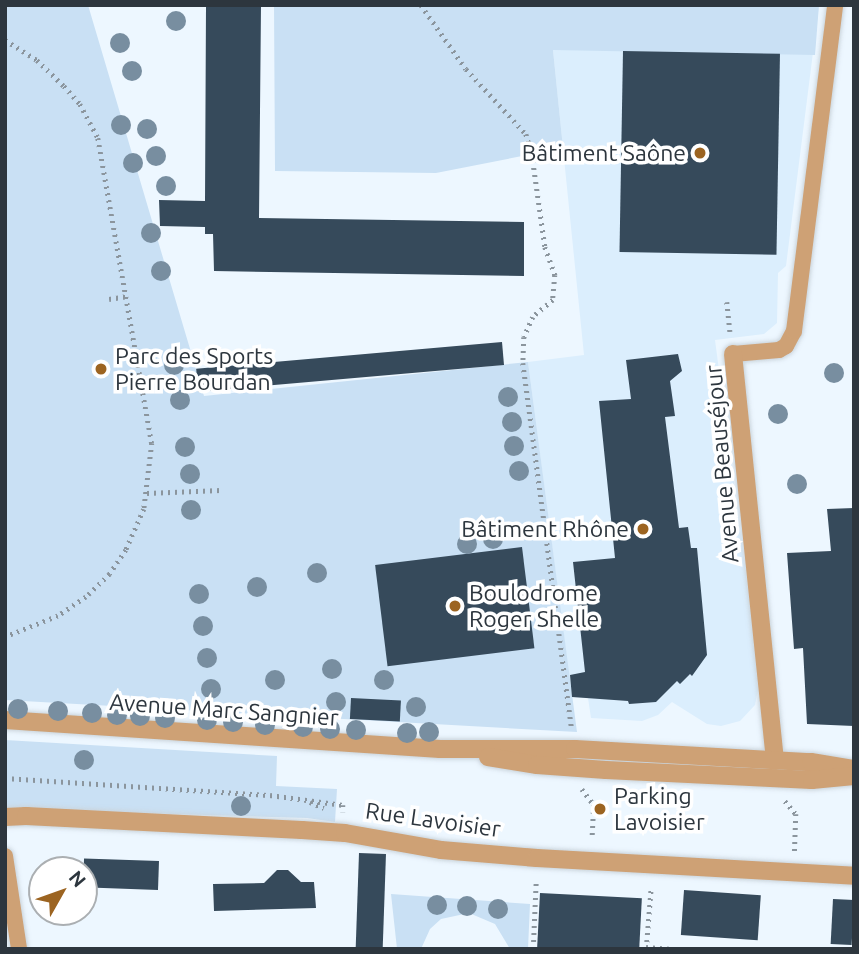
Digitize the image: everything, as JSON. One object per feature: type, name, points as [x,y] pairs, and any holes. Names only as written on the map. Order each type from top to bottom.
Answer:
[{"type":"street","name":"Avenue Beauséjour","points":[[733,354],[775,770]]},
{"type":"street","name":"Avenue Marc Sangnier","points":[[5,720],[440,748],[575,749],[775,770],[811,780],[854,776]]},
{"type":"street","name":"Avenue Marc Sangnier","points":[[440,748],[573,768],[775,770],[811,762],[854,769]]},
{"type":"street","name":"Rue Lavoisier","points":[[5,817],[39,816],[302,830],[345,833],[441,850],[854,876]]},
{"type":"lane","name":"Avenue Beauséjour","points":[[733,354],[779,350],[786,345],[794,331],[835,5]]},
{"type":"lane","points":[[5,856],[19,949]]},
{"type":"path","points":[[421,5],[466,69],[526,134],[532,154],[545,247],[555,275],[553,300],[533,317],[524,337],[523,363],[575,749]]},
{"type":"path","points":[[5,40],[50,70],[91,121],[104,162],[150,427],[147,493],[126,550],[100,585],[46,624],[5,637]]},
{"type":"path","points":[[108,299],[128,296]]},
{"type":"path","points":[[727,302],[733,354]]},
{"type":"path","points":[[147,493],[221,490]]},
{"type":"path","points":[[573,768],[574,779],[594,805],[589,861]]},
{"type":"path","points":[[775,770],[774,786],[796,814],[795,873]]},
{"type":"path","points":[[5,778],[270,795],[343,805]]},
{"type":"path","points":[[310,802],[346,816]]},
{"type":"path","points":[[580,836],[606,837]]},
{"type":"path","points":[[782,847],[807,849]]},
{"type":"path","points":[[533,949],[537,858]]},
{"type":"path","points":[[653,865],[646,948],[673,949]]},
{"type":"path","points":[[223,949],[257,949]]},
{"type":"shaded area","name":"Parc des Sports Pierre Bourdan","points":[[5,5],[88,5],[204,396],[528,362],[577,732],[5,700]]},
{"type":"shaded area","points":[[274,5],[819,5],[815,55],[553,50],[563,148],[436,173],[275,171]]},
{"type":"shaded area","points":[[819,5],[786,266],[778,273],[777,323],[764,334],[715,340],[760,679],[755,705],[740,721],[721,726],[707,724],[672,702],[658,715],[642,721],[591,718],[588,698],[572,697],[528,362],[584,355],[553,50]]},
{"type":"shaded area","points":[[5,740],[277,756],[276,786],[337,789],[335,822],[307,818],[5,809]]},
{"type":"shaded area","points":[[391,894],[530,904],[528,949],[510,949],[495,924],[469,913],[441,919],[430,929],[421,949],[397,949]]},
{"type":"building","points":[[206,5],[261,5],[259,218],[524,222],[524,276],[214,271],[213,234],[205,234],[205,227],[160,226],[159,200],[205,201]]},
{"type":"building","name":"Bâtiment Saône","points":[[623,51],[780,54],[776,255],[619,252]]},
{"type":"building","points":[[502,342],[504,365],[198,392],[196,369]]},
{"type":"building","name":"Bâtiment Rhône","points":[[678,354],[682,371],[670,381],[675,416],[665,417],[679,528],[688,527],[691,548],[697,548],[707,655],[692,676],[690,674],[680,684],[677,681],[656,702],[629,704],[628,701],[572,697],[570,675],[585,672],[573,562],[615,558],[599,401],[631,399],[626,360]]},
{"type":"building","points":[[854,508],[854,726],[807,724],[803,648],[794,649],[787,553],[831,551],[827,509]]},
{"type":"building","name":"Boulodrome Roger Shelle","points":[[522,547],[534,648],[388,666],[375,565]]},
{"type":"building","points":[[351,698],[401,701],[400,722],[350,719]]},
{"type":"building","points":[[359,853],[386,854],[383,949],[356,949]]},
{"type":"building","points":[[98,859],[159,861],[158,890],[98,888]]},
{"type":"building","points":[[277,870],[288,870],[301,882],[314,882],[316,908],[214,911],[213,884],[264,883]]},
{"type":"building","points":[[684,890],[761,895],[758,940],[681,935]]},
{"type":"building","points":[[540,893],[642,898],[639,949],[537,949]]},
{"type":"building","points":[[833,899],[854,900],[852,945],[831,944]]},
{"type":"place","name":"Bâtiment Saône","points":[[700,153]]},
{"type":"place","name":"Parc des Sports Pierre Bourdan","points":[[101,369]]},
{"type":"place","name":"Bâtiment Rhône","points":[[643,529]]},
{"type":"place","name":"Boulodrome Roger Shelle","points":[[455,606]]},
{"type":"place","name":"Parking Lavoisier","points":[[600,809]]}]
